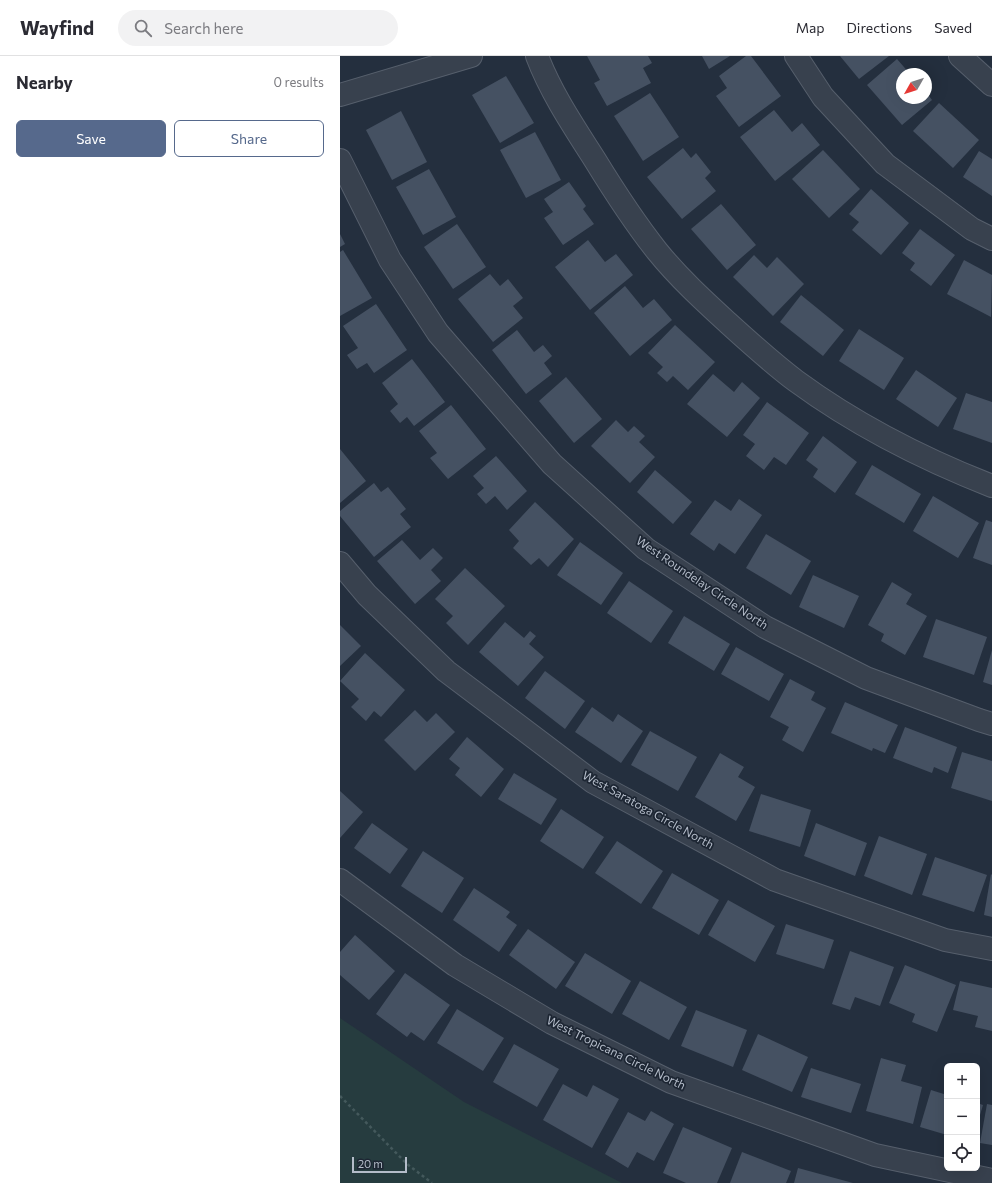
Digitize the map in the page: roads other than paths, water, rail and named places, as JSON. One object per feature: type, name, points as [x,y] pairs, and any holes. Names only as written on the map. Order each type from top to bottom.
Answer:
[{"type":"street","points":[[340,95],[471,56]]},
{"type":"street","points":[[537,56],[573,126],[624,206],[658,251],[695,292],[752,344],[795,380],[839,410],[889,440],[940,466],[992,486]]},
{"type":"street","points":[[796,56],[823,97],[885,164],[972,229],[992,239]]},
{"type":"street","points":[[960,56],[992,85]]},
{"type":"street","name":"West Roundelay Circle North","points":[[340,160],[390,260],[438,334],[552,464],[646,549],[765,627],[866,678],[992,724]]},
{"type":"street","name":"West Saratoga Circle North","points":[[340,563],[367,595],[446,671],[593,782],[775,880],[945,940],[992,949]]},
{"type":"street","name":"West Tropicana Circle North","points":[[340,880],[455,965],[552,1023],[671,1082],[875,1155],[992,1180]]}]
